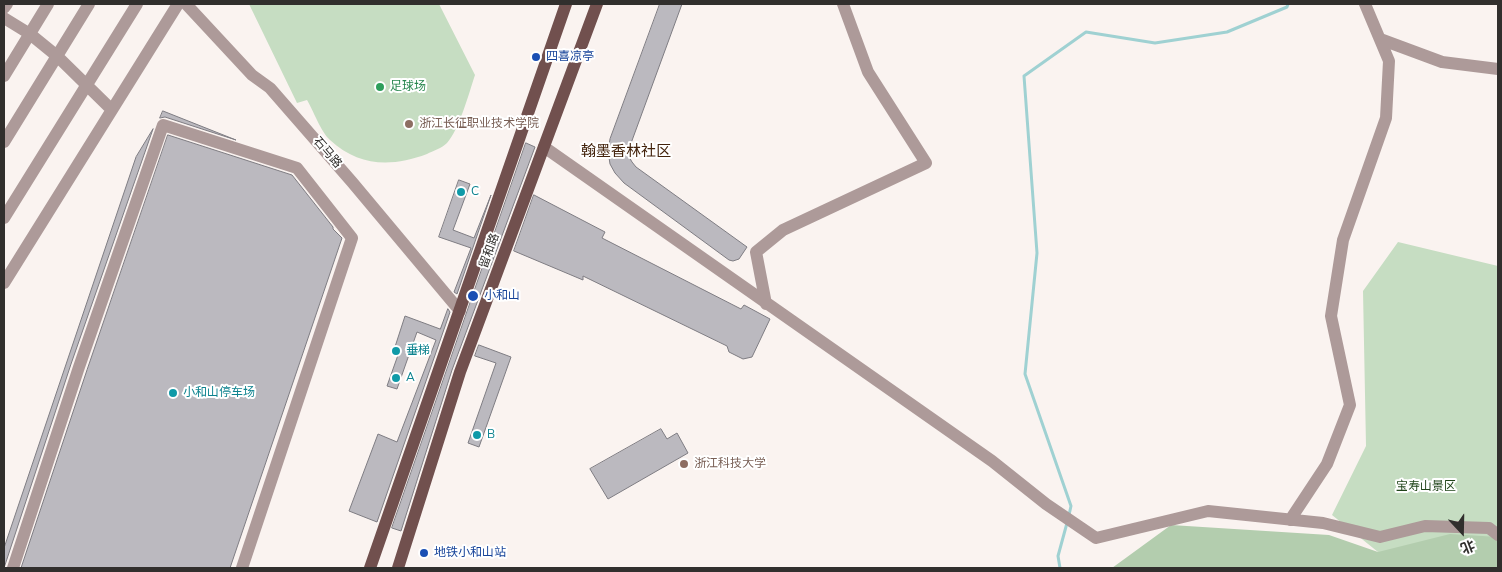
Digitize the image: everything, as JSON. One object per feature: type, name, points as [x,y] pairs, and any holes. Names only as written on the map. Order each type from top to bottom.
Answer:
[{"type":"main road","name":"留和路","points":[[370,568],[566,4]]},
{"type":"main road","name":"留和路","points":[[398,568],[460,372],[597,4]]},
{"type":"street","points":[[4,8],[6,4]]},
{"type":"street","points":[[4,76],[48,4]]},
{"type":"street","points":[[4,142],[89,4]]},
{"type":"street","points":[[4,218],[138,4]]},
{"type":"street","points":[[4,284],[178,4]]},
{"type":"street","name":"石马路","points":[[186,4],[252,75],[270,88],[460,311]]},
{"type":"street","points":[[766,304],[756,252],[783,230],[926,162],[868,72],[843,4]]},
{"type":"street","points":[[1290,520],[1327,464],[1350,405],[1332,316],[1342,240],[1386,118],[1389,61],[1365,4]]},
{"type":"street","points":[[4,18],[30,34],[57,56],[112,110]]},
{"type":"street","points":[[1380,39],[1442,62],[1498,69]]},
{"type":"street","points":[[12,568],[162,125],[297,168],[352,238],[242,568]]},
{"type":"street","points":[[544,147],[992,461],[1046,504],[1096,538],[1208,511],[1323,523],[1380,538],[1425,526],[1489,528],[1498,535]]},
{"type":"green space","name":"足球场","points":[[249,4],[439,4],[475,75],[456,129],[447,143],[427,154],[389,162],[364,160],[341,149],[323,132],[307,100],[297,103]]},
{"type":"green space","name":"宝寿山景区","points":[[1398,242],[1498,266],[1498,568],[1378,552],[1332,515],[1366,446],[1363,291]]},
{"type":"green space","points":[[1171,525],[1329,535],[1378,552],[1450,534],[1498,537],[1498,568],[1112,568]]},
{"type":"building","points":[[660,4],[682,4],[628,155],[636,167],[747,247],[739,259],[733,261],[729,260],[624,183],[610,164],[608,151],[610,139]]},
{"type":"building","points":[[163,111],[236,140],[165,117],[160,118]]},
{"type":"building","points":[[153,129],[71,364],[4,568],[4,548],[136,157]]},
{"type":"building","name":"小和山停车场","points":[[168,135],[292,175],[342,238],[230,568],[21,568],[87,370]]},
{"type":"building","points":[[526,143],[535,147],[452,370],[401,531],[392,528]]},
{"type":"building","points":[[459,180],[470,184],[453,230],[474,238],[491,195],[457,294],[454,292],[471,248],[439,237]]},
{"type":"building","name":"小和山","points":[[534,195],[605,232],[602,238],[741,309],[744,305],[770,319],[752,357],[743,359],[729,352],[727,346],[583,276],[583,280],[514,251]]},
{"type":"building","points":[[448,309],[450,312],[377,522],[349,511],[378,434],[397,442],[436,340],[417,332],[397,389],[387,386],[398,355],[393,353],[405,316],[440,329]]},
{"type":"building","points":[[479,345],[511,357],[479,447],[468,443],[496,363],[475,356]]},
{"type":"building","points":[[661,429],[667,439],[677,433],[688,453],[608,499],[590,469]]},
{"type":"waterway","points":[[1069,515],[1071,506],[1025,374],[1037,253],[1024,76],[1086,32],[1155,43],[1227,32],[1287,7],[1288,4]]},
{"type":"waterway","points":[[1060,568],[1058,556],[1067,523]]},
{"type":"place","name":"四喜凉亭","points":[[536,57]]},
{"type":"place","name":"足球场","points":[[380,87]]},
{"type":"place","name":"浙江长征职业技术学院","points":[[409,124]]},
{"type":"place","name":"C","points":[[461,192]]},
{"type":"place","name":"小和山","points":[[473,296]]},
{"type":"place","name":"垂梯","points":[[396,351]]},
{"type":"place","name":"A","points":[[396,378]]},
{"type":"place","name":"小和山停车场","points":[[173,393]]},
{"type":"place","name":"B","points":[[477,435]]},
{"type":"place","name":"浙江科技大学","points":[[684,464]]},
{"type":"place","name":"地铁小和山站","points":[[424,553]]},
{"type":"district","name":"翰墨香林社区","points":[[626,152]]}]
